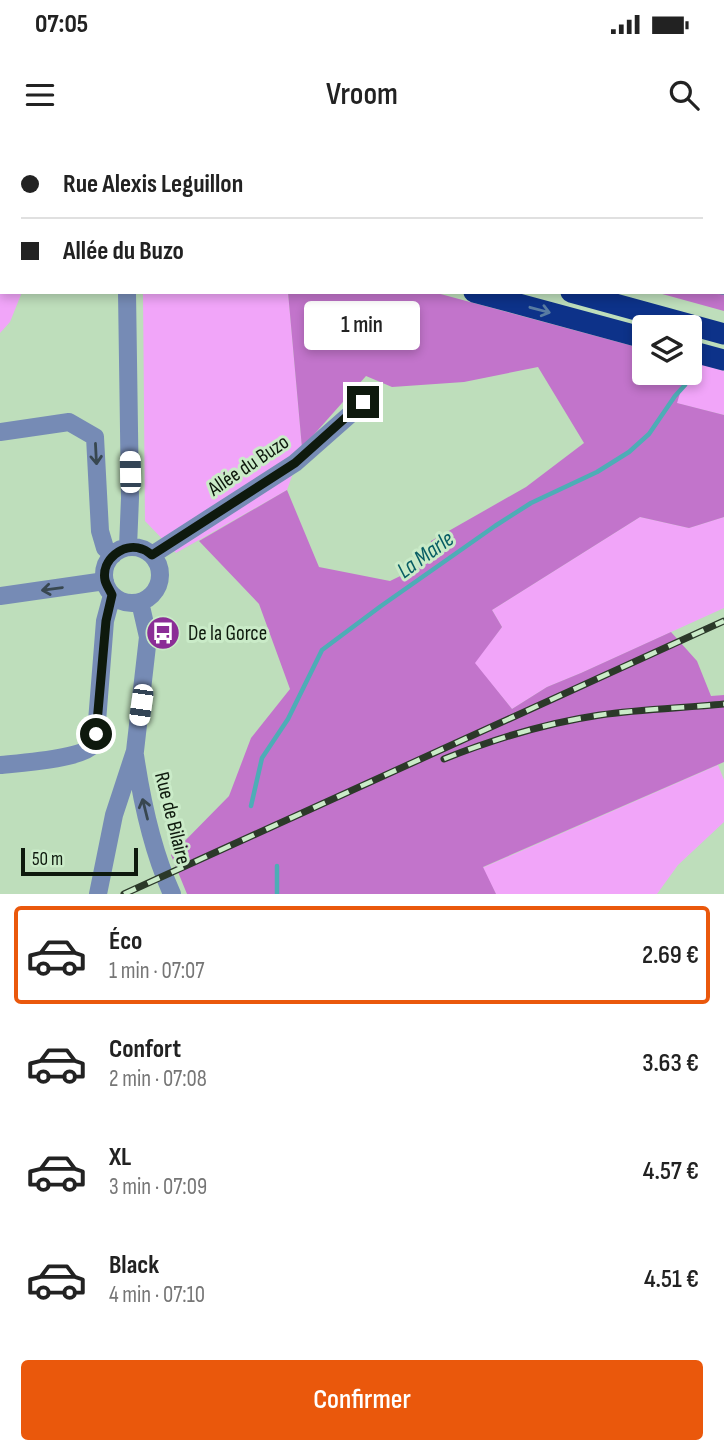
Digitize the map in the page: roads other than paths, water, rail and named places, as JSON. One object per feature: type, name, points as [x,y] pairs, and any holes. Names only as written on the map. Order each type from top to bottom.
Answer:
[{"type":"highway","points":[[481,294],[632,335]]},
{"type":"highway","points":[[578,294],[724,334]]},
{"type":"highway","points":[[702,354],[724,360]]},
{"type":"street","points":[[0,765],[66,757],[83,752],[93,745],[96,734],[109,588],[105,569],[121,551],[130,498],[127,294]]},
{"type":"street","name":"Allée du Buzo","points":[[152,555],[295,463],[363,402]]},
{"type":"street","points":[[0,432],[69,422],[95,437],[100,531],[105,548],[121,551],[142,549],[152,555],[159,568],[159,584],[152,596],[140,603],[127,603],[109,588],[0,596]]},
{"type":"street","name":"Rue de Bilaire","points":[[98,894],[114,815],[135,751],[148,637],[140,603]]},
{"type":"street","name":"Rue de Bilaire","points":[[135,751],[142,801],[160,865],[172,894]]},
{"type":"waterway","name":"La Marle","points":[[251,806],[262,758],[288,719],[322,650],[495,526],[531,503],[597,472],[629,452],[649,434],[685,385]]},
{"type":"waterway","name":"La Marle","points":[[277,866],[277,894]]},
{"type":"railway","points":[[124,894],[724,621]]},
{"type":"railway","points":[[444,759],[520,732],[580,718],[724,704]]},
{"type":"place","name":"De la Gorce","points":[[163,633]]}]
